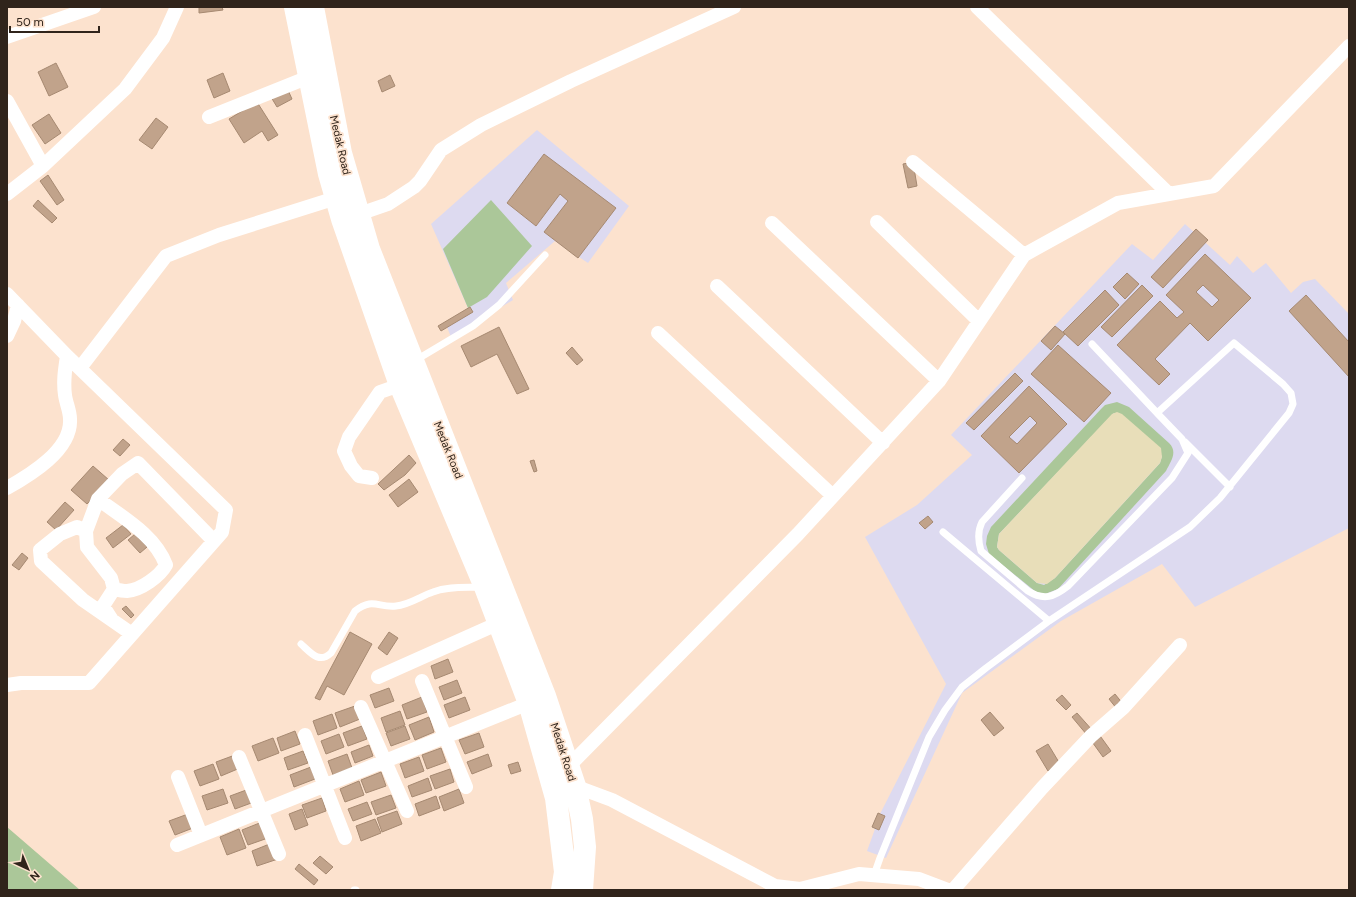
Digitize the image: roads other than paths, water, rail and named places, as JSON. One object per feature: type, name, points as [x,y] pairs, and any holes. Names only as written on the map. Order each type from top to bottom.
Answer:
[{"type":"main road","name":"Medak Road","points":[[295,7],[329,174],[342,219],[400,385],[485,587],[530,703],[565,777],[582,819],[585,847],[582,890]]},
{"type":"main road","name":"Medak Road","points":[[312,7],[341,153],[369,249],[544,696],[565,777],[556,798],[566,872],[562,890]]},
{"type":"street","points":[[7,37],[94,7]]},
{"type":"street","points":[[7,194],[43,166],[125,90],[163,38],[177,7]]},
{"type":"street","points":[[359,214],[388,204],[414,187],[420,181],[441,150],[481,125],[571,81],[734,7]]},
{"type":"street","points":[[977,7],[1169,194]]},
{"type":"street","points":[[948,890],[920,879],[859,874],[795,889],[775,886],[612,800],[565,777],[798,534],[939,381],[1024,255],[1118,204],[1214,186],[1349,46]]},
{"type":"street","points":[[209,117],[309,77]]},
{"type":"street","points":[[7,101],[43,166]]},
{"type":"street","points":[[913,162],[1024,255]]},
{"type":"street","points":[[80,368],[166,256],[219,235],[336,198]]},
{"type":"street","points":[[877,222],[979,322]]},
{"type":"street","points":[[772,223],[939,381]]},
{"type":"street","points":[[717,286],[883,442]]},
{"type":"street","points":[[7,294],[67,356],[226,510],[222,532],[89,683],[21,683],[7,685]]},
{"type":"street","points":[[7,336],[14,321],[18,305]]},
{"type":"street","points":[[658,333],[833,496]]},
{"type":"street","points":[[7,488],[39,468],[65,441],[69,431],[70,419],[64,380],[67,356]]},
{"type":"street","points":[[372,478],[359,476],[351,466],[344,451],[349,437],[380,392],[400,385]]},
{"type":"street","points":[[112,620],[103,606],[114,589],[111,578],[87,548],[86,531],[98,499],[122,474],[138,462],[214,541]]},
{"type":"street","points":[[98,499],[142,532],[162,554],[166,564],[163,571],[151,581],[128,591],[114,589]]},
{"type":"street","points":[[86,531],[77,527],[60,534],[40,550],[41,560],[83,600],[132,634]]},
{"type":"street","points":[[378,677],[499,623]]},
{"type":"street","points":[[953,890],[1042,788],[1091,736],[1123,708],[1180,645]]},
{"type":"street","points":[[422,681],[466,787]]},
{"type":"street","points":[[177,845],[530,703]]},
{"type":"street","points":[[361,707],[407,811]]},
{"type":"street","points":[[305,735],[345,838]]},
{"type":"street","points":[[239,757],[279,854]]},
{"type":"street","points":[[178,777],[201,835]]},
{"type":"lane","points":[[413,361],[473,326],[499,305],[545,255]]},
{"type":"lane","points":[[874,875],[929,737],[945,710],[962,687],[1049,622],[1190,527],[1230,487],[1289,413],[1294,404],[1291,393],[1283,384],[1234,343],[1157,413],[1159,415]]},
{"type":"lane","points":[[1092,344],[1182,439],[1230,487]]},
{"type":"lane","points":[[1022,478],[982,522],[979,528],[979,542],[981,551],[1028,591],[1044,598],[1058,594],[1068,586],[1172,478],[1188,453],[1182,439]]},
{"type":"lane","points":[[943,532],[1049,622]]},
{"type":"lane","points":[[301,644],[314,656],[320,658],[326,657],[331,653],[355,611],[366,604],[396,606],[434,591],[485,587]]}]
